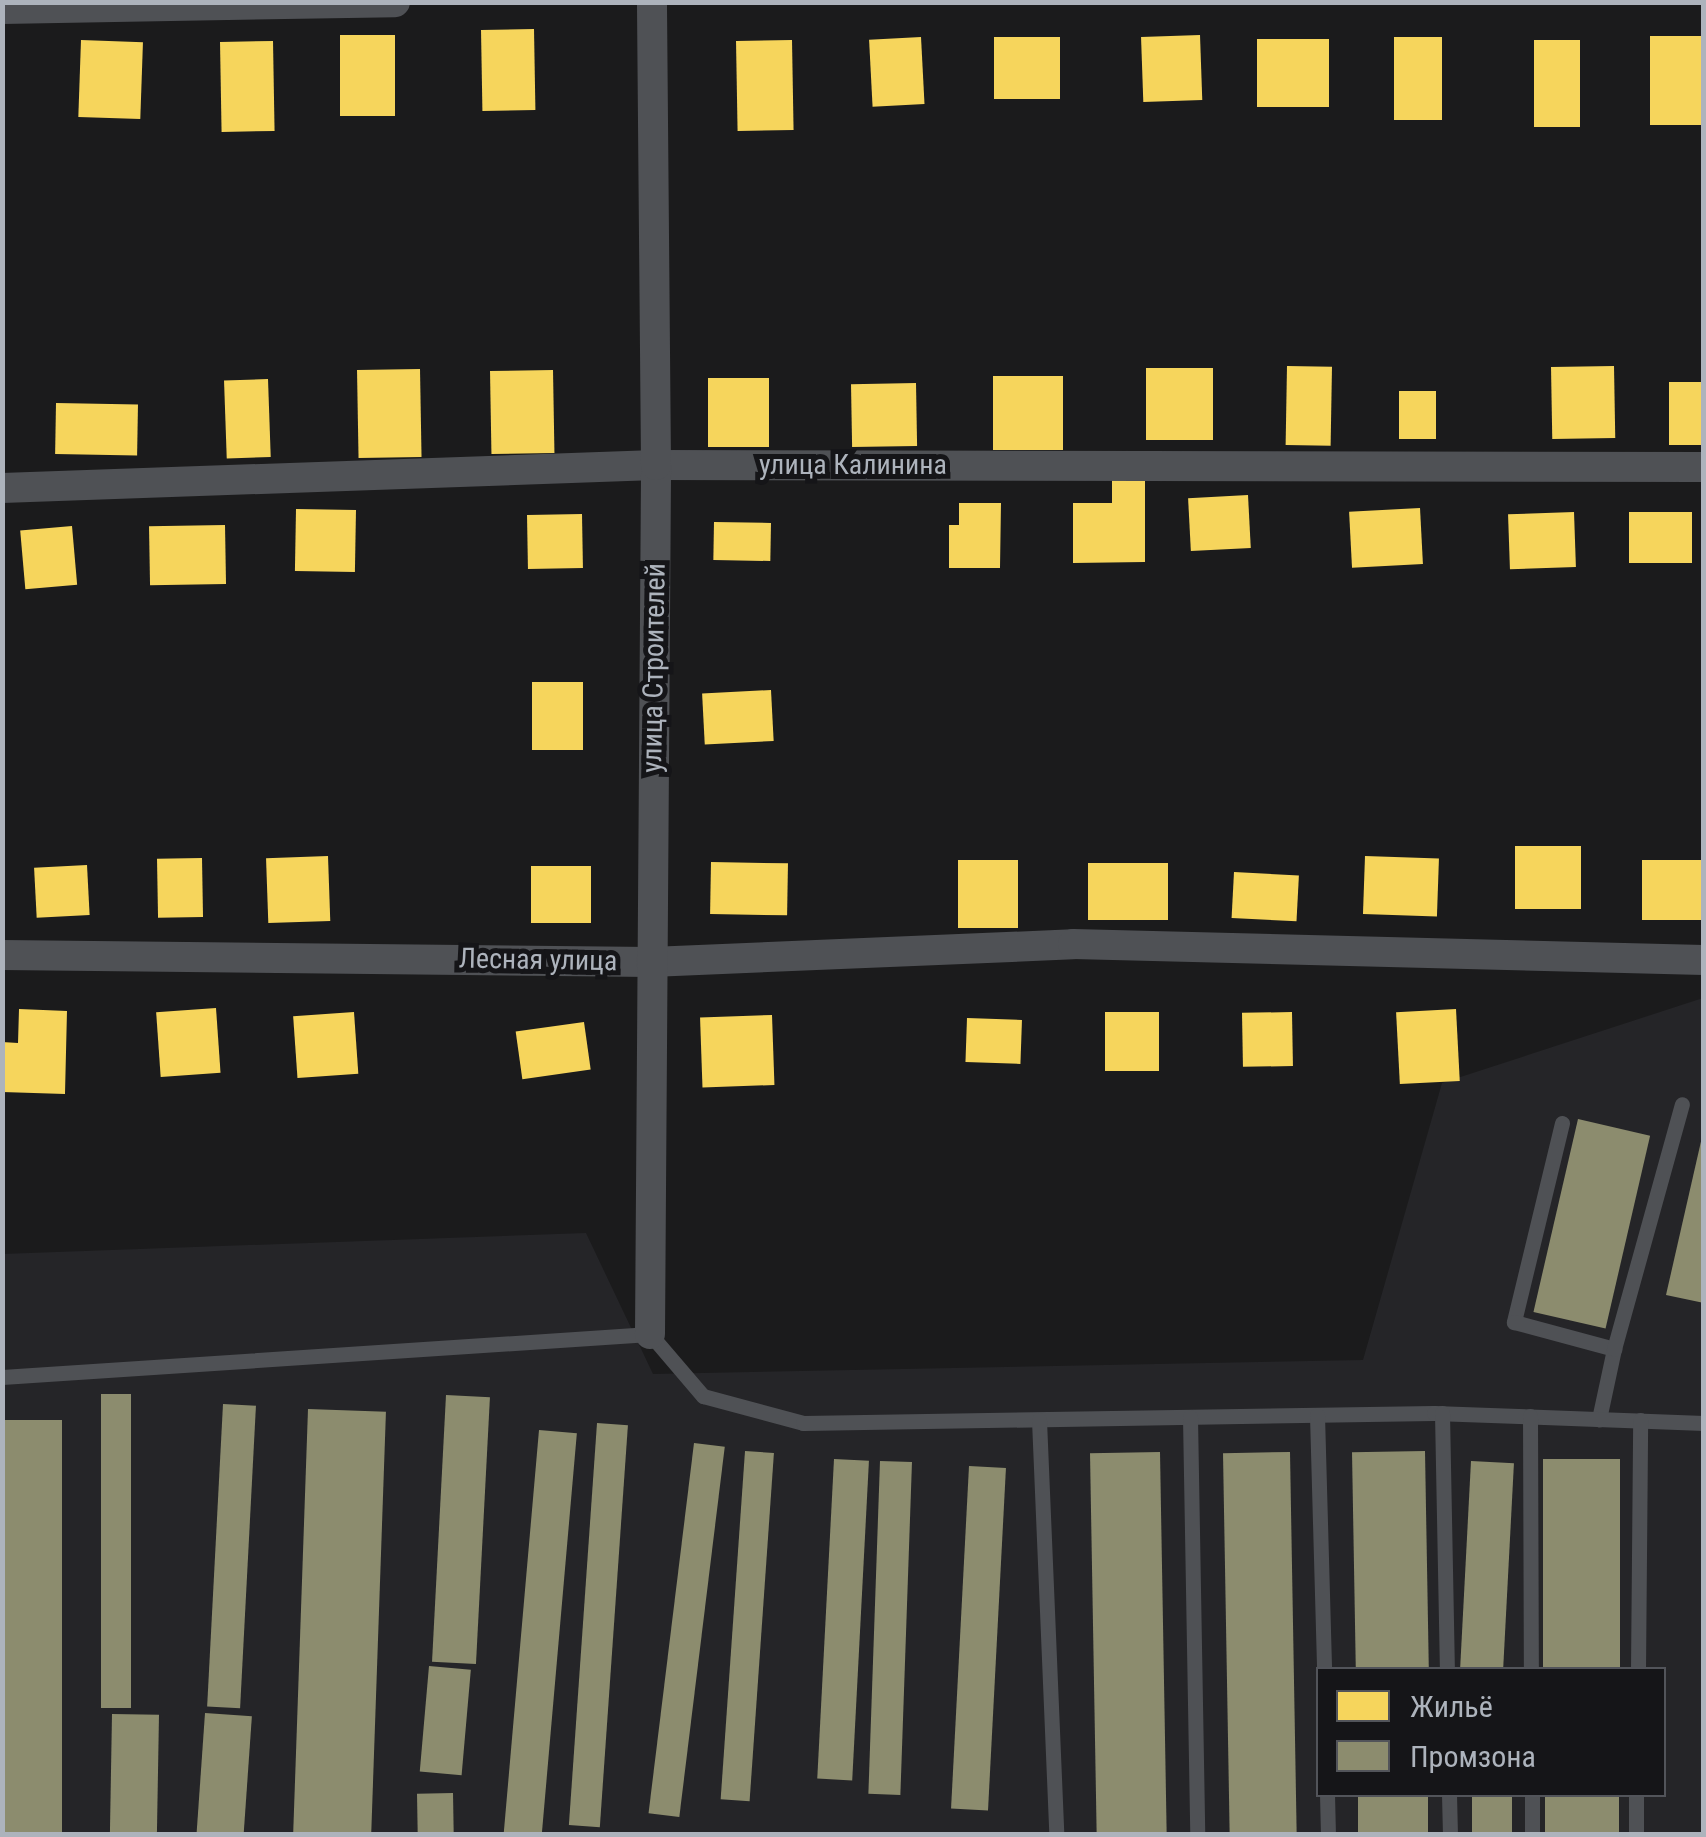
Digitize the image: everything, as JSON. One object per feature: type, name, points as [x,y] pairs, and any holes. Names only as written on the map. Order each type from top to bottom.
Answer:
[{"type":"street","points":[[2,9],[395,2]]},
{"type":"street","name":"улица Строителей","points":[[650,1334],[656,465],[652,2]]},
{"type":"street","name":"улица Калинина","points":[[2,488],[656,465],[1704,467]]},
{"type":"street","name":"Лесная улица","points":[[2,955],[651,962],[1073,944],[1704,960]]},
{"type":"lane","points":[[1599,1418],[1682,1104]]},
{"type":"lane","points":[[1562,1123],[1514,1322],[1614,1350]]},
{"type":"lane","points":[[2,1377],[650,1334],[703,1396],[802,1423],[1442,1413],[1704,1422]]},
{"type":"lane","points":[[1442,1413],[1447,1667]]},
{"type":"lane","points":[[1317,1415],[1324,1667]]},
{"type":"lane","points":[[1530,1416],[1531,1667]]},
{"type":"lane","points":[[1190,1418],[1197,1834]]},
{"type":"lane","points":[[1039,1420],[1056,1834]]},
{"type":"lane","points":[[1638,1667],[1640,1420]]},
{"type":"lane","points":[[1327,1797],[1328,1834]]},
{"type":"lane","points":[[1450,1797],[1450,1834]]},
{"type":"lane","points":[[1532,1797],[1532,1834]]},
{"type":"lane","points":[[1636,1797],[1636,1834]]},
{"type":"shaded area","points":[[1703,998],[1703,1834],[3,1834],[2,1254],[586,1233],[653,1374],[1363,1360],[1442,1083]]},
{"type":"building: Жильё","points":[[534,29],[535,110],[482,111],[481,30]]},
{"type":"building: Жильё","points":[[340,35],[395,35],[395,116],[340,116]]},
{"type":"building: Жильё","points":[[1200,35],[1202,100],[1143,102],[1141,37]]},
{"type":"building: Жильё","points":[[1650,36],[1704,36],[1704,125],[1650,125]]},
{"type":"building: Жильё","points":[[921,37],[925,104],[873,107],[869,40]]},
{"type":"building: Жильё","points":[[994,37],[1060,37],[1060,99],[994,99]]},
{"type":"building: Жильё","points":[[1394,37],[1442,37],[1442,120],[1394,120]]},
{"type":"building: Жильё","points":[[1257,39],[1329,39],[1329,107],[1257,107]]},
{"type":"building: Жильё","points":[[81,40],[143,42],[140,119],[78,117]]},
{"type":"building: Жильё","points":[[792,40],[794,130],[738,131],[736,41]]},
{"type":"building: Жильё","points":[[1534,40],[1580,40],[1580,127],[1534,127]]},
{"type":"building: Жильё","points":[[273,41],[275,131],[222,132],[220,42]]},
{"type":"building: Жильё","points":[[1287,366],[1332,367],[1331,446],[1286,445]]},
{"type":"building: Жильё","points":[[1614,366],[1615,438],[1552,439],[1551,367]]},
{"type":"building: Жильё","points":[[1146,368],[1213,368],[1213,440],[1146,440]]},
{"type":"building: Жильё","points":[[420,369],[422,457],[359,458],[357,370]]},
{"type":"building: Жильё","points":[[553,370],[554,453],[491,454],[490,371]]},
{"type":"building: Жильё","points":[[993,376],[1063,376],[1063,450],[993,450]]},
{"type":"building: Жильё","points":[[708,378],[769,378],[769,447],[708,447]]},
{"type":"building: Жильё","points":[[268,379],[271,457],[227,458],[224,381]]},
{"type":"building: Жильё","points":[[1669,382],[1704,382],[1704,445],[1669,445]]},
{"type":"building: Жильё","points":[[916,383],[917,446],[852,447],[851,384]]},
{"type":"building: Жильё","points":[[1399,391],[1436,391],[1436,439],[1399,439]]},
{"type":"building: Жильё","points":[[56,403],[138,404],[137,455],[55,454]]},
{"type":"building: Жильё","points":[[1112,475],[1145,475],[1145,562],[1073,563],[1073,503],[1112,503]]},
{"type":"building: Жильё","points":[[1248,495],[1251,548],[1191,551],[1188,498]]},
{"type":"building: Жильё","points":[[959,503],[1001,503],[1000,568],[949,568],[949,525],[959,525]]},
{"type":"building: Жильё","points":[[1420,508],[1423,564],[1352,568],[1349,512]]},
{"type":"building: Жильё","points":[[296,509],[356,510],[355,572],[295,571]]},
{"type":"building: Жильё","points":[[1574,512],[1576,567],[1510,569],[1508,514]]},
{"type":"building: Жильё","points":[[1629,512],[1692,512],[1692,563],[1629,563]]},
{"type":"building: Жильё","points":[[582,514],[583,568],[528,569],[527,515]]},
{"type":"building: Жильё","points":[[714,522],[771,523],[770,561],[713,560]]},
{"type":"building: Жильё","points":[[225,525],[226,584],[150,585],[149,526]]},
{"type":"building: Жильё","points":[[72,526],[77,585],[25,589],[20,531]]},
{"type":"building: Жильё","points":[[532,682],[583,682],[583,750],[532,750]]},
{"type":"building: Жильё","points":[[771,690],[774,741],[705,745],[702,694]]},
{"type":"building: Жильё","points":[[1515,846],[1581,846],[1581,909],[1515,909]]},
{"type":"building: Жильё","points":[[328,856],[330,921],[268,923],[266,858]]},
{"type":"building: Жильё","points":[[1365,856],[1439,859],[1437,917],[1363,914]]},
{"type":"building: Жильё","points":[[202,858],[203,917],[158,918],[157,859]]},
{"type":"building: Жильё","points":[[958,860],[1018,860],[1018,928],[958,928]]},
{"type":"building: Жильё","points":[[1642,860],[1704,860],[1704,920],[1642,920]]},
{"type":"building: Жильё","points":[[711,862],[788,863],[787,915],[710,914]]},
{"type":"building: Жильё","points":[[1088,863],[1168,863],[1168,920],[1088,920]]},
{"type":"building: Жильё","points":[[87,865],[90,915],[37,918],[34,868]]},
{"type":"building: Жильё","points":[[531,866],[591,866],[591,923],[531,923]]},
{"type":"building: Жильё","points":[[1234,872],[1299,875],[1297,921],[1232,918]]},
{"type":"building: Жильё","points":[[216,1008],[221,1073],[161,1077],[156,1012]]},
{"type":"building: Жильё","points":[[19,1009],[67,1011],[65,1094],[2,1092],[2,1042],[18,1043]]},
{"type":"building: Жильё","points":[[1456,1009],[1460,1081],[1400,1084],[1396,1012]]},
{"type":"building: Жильё","points":[[354,1012],[358,1074],[297,1078],[293,1016]]},
{"type":"building: Жильё","points":[[1105,1012],[1159,1012],[1159,1071],[1105,1071]]},
{"type":"building: Жильё","points":[[1292,1012],[1293,1066],[1243,1067],[1242,1013]]},
{"type":"building: Жильё","points":[[772,1015],[774,1085],[702,1087],[700,1018]]},
{"type":"building: Жильё","points":[[967,1018],[1022,1020],[1020,1064],[965,1062]]},
{"type":"building: Жильё","points":[[584,1022],[591,1070],[522,1079],[516,1032]]},
{"type":"building: Промзона","points":[[1578,1119],[1650,1136],[1606,1329],[1533,1312]]},
{"type":"building: Промзона","points":[[1704,1137],[1704,1303],[1666,1295]]},
{"type":"building: Промзона","points":[[101,1394],[131,1394],[131,1708],[101,1708]]},
{"type":"building: Промзона","points":[[446,1395],[490,1397],[476,1664],[432,1662]]},
{"type":"building: Промзона","points":[[223,1404],[256,1406],[240,1708],[207,1707]]},
{"type":"building: Промзона","points":[[308,1409],[386,1412],[371,1834],[293,1834]]},
{"type":"building: Промзона","points":[[2,1420],[62,1420],[62,1834],[2,1834]]},
{"type":"building: Промзона","points":[[597,1423],[628,1425],[600,1827],[569,1825]]},
{"type":"building: Промзона","points":[[539,1430],[577,1433],[542,1834],[504,1833]]},
{"type":"building: Промзона","points":[[694,1443],[725,1447],[679,1817],[649,1813]]},
{"type":"building: Промзона","points":[[745,1451],[774,1453],[750,1801],[721,1799]]},
{"type":"building: Промзона","points":[[1425,1451],[1429,1667],[1356,1667],[1352,1452]]},
{"type":"building: Промзона","points":[[1160,1452],[1167,1834],[1097,1834],[1090,1453]]},
{"type":"building: Промзона","points":[[1290,1452],[1297,1834],[1230,1834],[1223,1453]]},
{"type":"building: Промзона","points":[[834,1459],[869,1461],[852,1780],[817,1779]]},
{"type":"building: Промзона","points":[[1543,1459],[1620,1459],[1620,1667],[1543,1667]]},
{"type":"building: Промзона","points":[[880,1461],[912,1462],[900,1795],[868,1794]]},
{"type":"building: Промзона","points":[[1471,1461],[1514,1463],[1503,1667],[1460,1667]]},
{"type":"building: Промзона","points":[[969,1466],[1006,1468],[988,1810],[951,1809]]},
{"type":"building: Промзона","points":[[429,1666],[471,1670],[462,1775],[420,1772]]},
{"type":"building: Промзона","points":[[205,1713],[252,1716],[244,1834],[197,1834]]},
{"type":"building: Промзона","points":[[112,1714],[159,1715],[157,1834],[110,1834]]},
{"type":"building: Промзона","points":[[453,1793],[454,1834],[418,1834],[417,1794]]},
{"type":"building: Промзона","points":[[1358,1797],[1428,1797],[1428,1834],[1358,1834]]},
{"type":"building: Промзона","points":[[1472,1797],[1512,1797],[1512,1834],[1472,1834]]},
{"type":"building: Промзона","points":[[1545,1797],[1619,1797],[1619,1834],[1545,1834]]}]
